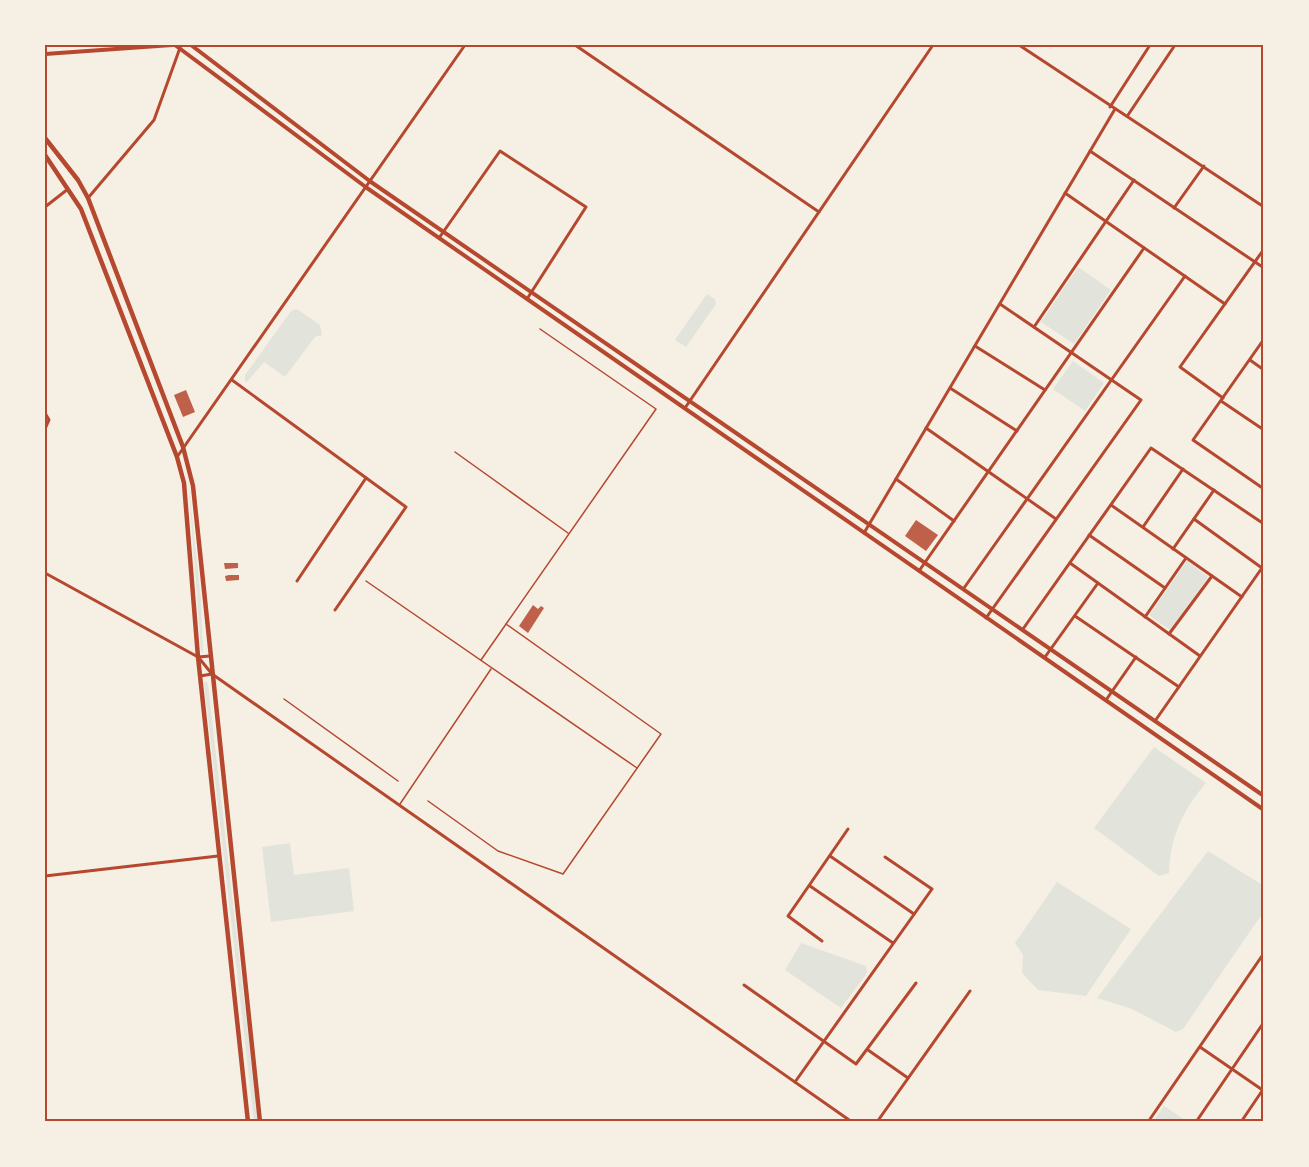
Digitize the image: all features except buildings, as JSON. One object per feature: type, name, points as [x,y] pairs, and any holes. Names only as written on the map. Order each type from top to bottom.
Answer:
[{"type":"main road","points":[[45,138],[78,180],[88,198],[183,447],[193,486],[260,1122]]},
{"type":"main road","points":[[45,155],[81,208],[177,457],[184,483],[198,657],[248,1122]]},
{"type":"street","points":[[191,45],[371,182],[1264,796]]},
{"type":"street","points":[[177,457],[465,45]]},
{"type":"street","points":[[575,45],[819,212]]},
{"type":"street","points":[[685,408],[933,45]]},
{"type":"street","points":[[1018,45],[1110,107],[1128,115],[1263,206],[1264,201]]},
{"type":"street","points":[[1110,107],[1150,45]]},
{"type":"street","points":[[1128,115],[1175,45]]},
{"type":"street","points":[[45,54],[177,46],[367,188],[1264,810]]},
{"type":"street","points":[[88,198],[154,120],[177,46]]},
{"type":"street","points":[[864,533],[1115,109]]},
{"type":"street","points":[[439,238],[500,151],[586,207],[527,299]]},
{"type":"street","points":[[1090,151],[1264,268]]},
{"type":"street","points":[[1174,208],[1204,166]]},
{"type":"street","points":[[1034,327],[1134,180]]},
{"type":"street","points":[[45,207],[69,188]]},
{"type":"street","points":[[1065,193],[1225,304]]},
{"type":"street","points":[[919,571],[1144,248]]},
{"type":"street","points":[[1264,249],[1180,367],[1264,430]]},
{"type":"street","points":[[964,588],[1185,276]]},
{"type":"street","points":[[986,618],[1142,400],[1000,303]]},
{"type":"street","points":[[1264,339],[1193,440],[1264,489]]},
{"type":"street","points":[[975,346],[1045,390]]},
{"type":"street","points":[[1250,360],[1264,370]]},
{"type":"street","points":[[231,380],[406,507],[335,610]]},
{"type":"street","points":[[950,388],[1017,431]]},
{"type":"street","points":[[45,413],[49,420],[45,429]]},
{"type":"street","points":[[926,428],[1056,519]]},
{"type":"street","points":[[1023,629],[1151,448],[1264,524]]},
{"type":"street","points":[[1142,527],[1183,469]]},
{"type":"street","points":[[297,581],[366,478]]},
{"type":"street","points":[[896,479],[954,521]]},
{"type":"street","points":[[1173,549],[1214,490]]},
{"type":"street","points":[[1111,505],[1242,597]]},
{"type":"street","points":[[1146,729],[1155,721],[1263,566],[1194,519]]},
{"type":"street","points":[[1089,535],[1165,588]]},
{"type":"street","points":[[1145,617],[1186,558]]},
{"type":"street","points":[[1069,563],[1200,656]]},
{"type":"street","points":[[45,573],[198,657],[212,674],[852,1122]]},
{"type":"street","points":[[1169,634],[1212,576]]},
{"type":"street","points":[[1044,658],[1098,583]]},
{"type":"street","points":[[1075,616],[1179,687]]},
{"type":"street","points":[[198,657],[210,656]]},
{"type":"street","points":[[1105,701],[1136,657]]},
{"type":"street","points":[[200,676],[212,674]]},
{"type":"street","points":[[1152,733],[1155,721]]},
{"type":"street","points":[[822,941],[788,916],[849,830]]},
{"type":"street","points":[[45,876],[218,855]]},
{"type":"street","points":[[830,856],[914,914]]},
{"type":"street","points":[[795,1082],[932,889],[885,857]]},
{"type":"street","points":[[810,886],[893,943]]},
{"type":"street","points":[[1148,1122],[1263,958],[1264,953]]},
{"type":"street","points":[[744,985],[856,1064],[916,983]]},
{"type":"street","points":[[877,1122],[969,990]]},
{"type":"street","points":[[1196,1122],[1264,1022]]},
{"type":"street","points":[[1200,1047],[1264,1090],[1241,1122]]},
{"type":"street","points":[[868,1050],[908,1078]]},
{"type":"lane","points":[[481,660],[656,409],[540,328]]},
{"type":"lane","points":[[455,452],[569,533]]},
{"type":"lane","points":[[366,581],[637,768]]},
{"type":"lane","points":[[428,801],[498,851],[563,874],[661,734],[506,624]]},
{"type":"lane","points":[[398,806],[492,668]]},
{"type":"lane","points":[[284,699],[398,781]]},
{"type":"shaded area","points":[[1078,267],[1111,290],[1074,344],[1041,322]]},
{"type":"shaded area","points":[[707,294],[715,299],[716,304],[686,347],[675,340]]},
{"type":"shaded area","points":[[297,309],[320,325],[322,335],[315,337],[285,377],[264,362],[247,382],[245,381],[245,375],[291,311]]},
{"type":"shaded area","points":[[1073,361],[1104,383],[1085,411],[1053,389]]},
{"type":"shaded area","points":[[188,479],[201,600],[203,653],[201,651]]},
{"type":"shaded area","points":[[1187,561],[1208,577],[1170,630],[1149,615]]},
{"type":"shaded area","points":[[206,681],[258,1122],[254,1122],[204,683]]},
{"type":"shaded area","points":[[1154,747],[1206,783],[1191,803],[1179,825],[1172,848],[1169,873],[1159,876],[1094,828]]},
{"type":"shaded area","points":[[290,843],[294,875],[349,868],[354,911],[271,922],[262,847]]},
{"type":"shaded area","points":[[1208,851],[1264,886],[1264,911],[1183,1029],[1176,1032],[1132,1009],[1097,998]]},
{"type":"shaded area","points":[[1057,882],[1131,929],[1086,996],[1038,990],[1022,973],[1023,955],[1015,943]]},
{"type":"shaded area","points":[[801,943],[866,966],[867,973],[841,1008],[785,970]]},
{"type":"shaded area","points":[[1164,1106],[1188,1122],[1153,1122]]}]
